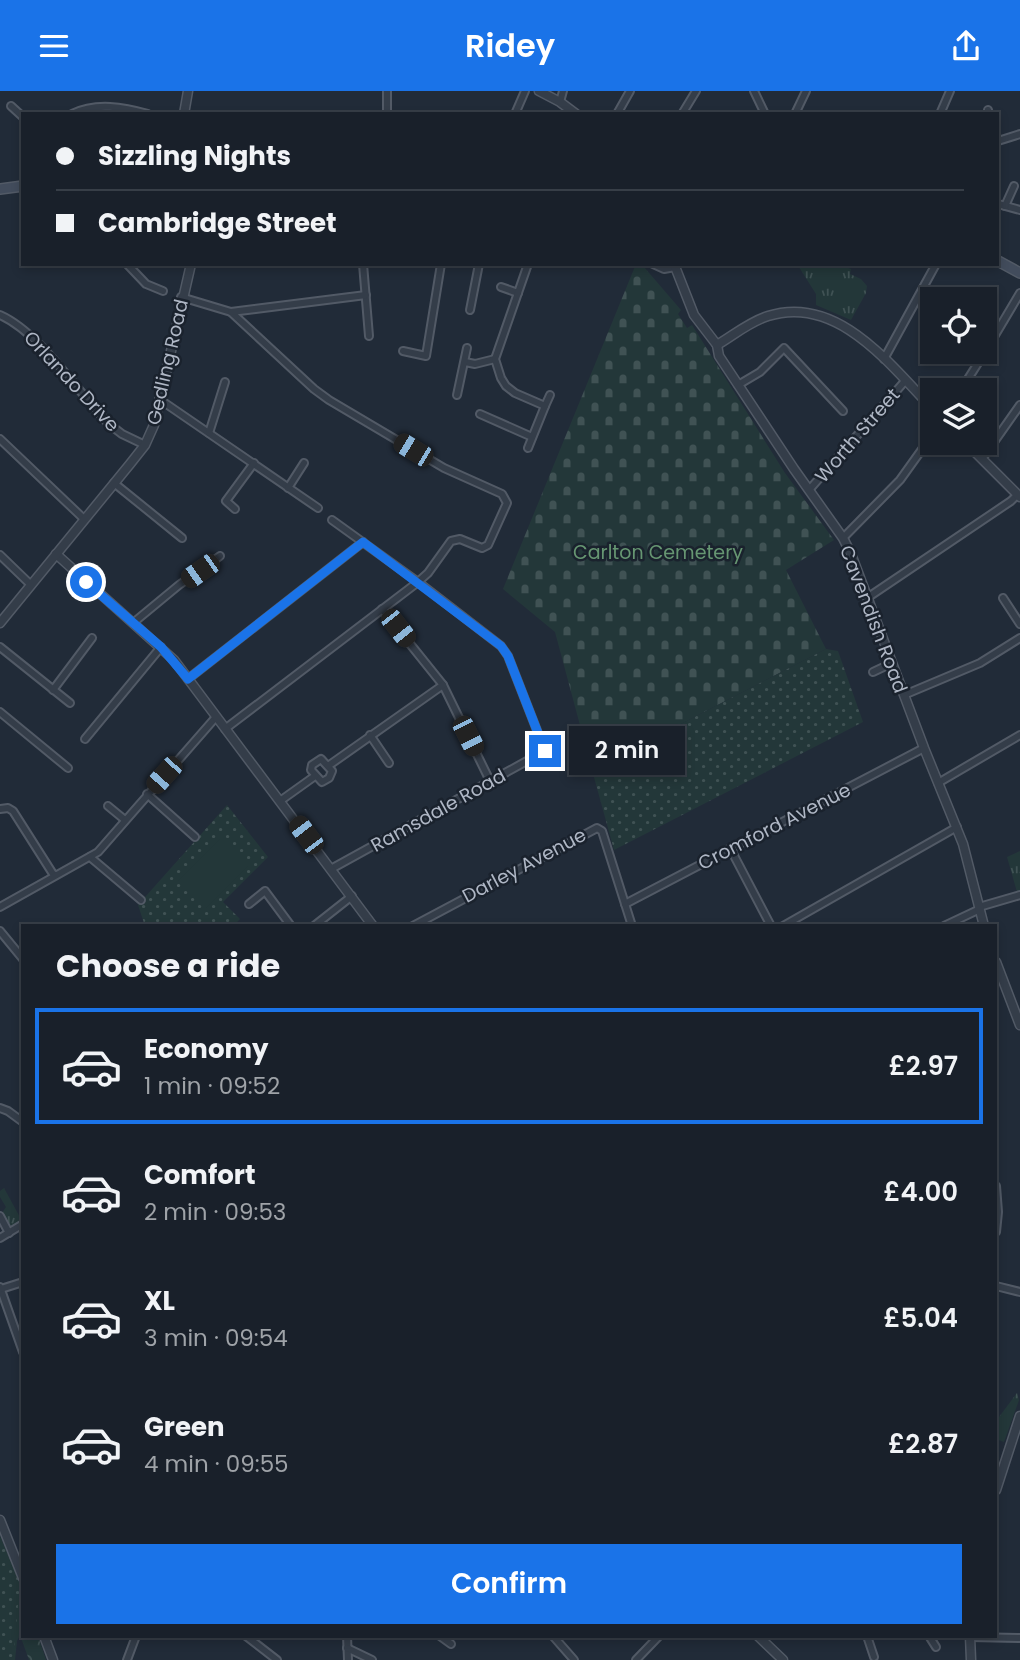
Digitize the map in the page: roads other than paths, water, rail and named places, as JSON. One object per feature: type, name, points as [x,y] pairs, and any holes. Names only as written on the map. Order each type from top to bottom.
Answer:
[{"type":"main road","points":[[1,186],[21,186]]},
{"type":"main road","points":[[999,262],[1020,272]]},
{"type":"street","points":[[184,112],[188,91]]},
{"type":"street","points":[[387,91],[387,112]]},
{"type":"street","points":[[516,112],[525,91]]},
{"type":"street","points":[[539,91],[574,112]]},
{"type":"street","points":[[561,102],[563,91]]},
{"type":"street","points":[[618,112],[630,91]]},
{"type":"street","points":[[683,112],[696,91]]},
{"type":"street","points":[[754,91],[764,112]]},
{"type":"street","points":[[796,112],[806,91]]},
{"type":"street","points":[[941,112],[950,91]]},
{"type":"street","points":[[77,112],[102,106],[136,112]]},
{"type":"street","points":[[14,107],[21,115]]},
{"type":"street","points":[[999,141],[1020,134]]},
{"type":"street","points":[[1014,186],[1001,205],[1020,210]]},
{"type":"street","points":[[129,266],[146,284],[163,291]]},
{"type":"street","name":"Gedling Road","points":[[0,623],[145,445],[152,431],[181,297],[190,266]]},
{"type":"street","points":[[363,266],[369,337]]},
{"type":"street","points":[[426,356],[441,266]]},
{"type":"street","points":[[470,310],[479,266]]},
{"type":"street","points":[[527,266],[495,359],[506,386],[515,393],[545,406]]},
{"type":"street","points":[[657,266],[664,269],[675,266]]},
{"type":"street","name":"Cavendish Road","points":[[675,266],[694,316],[717,345],[719,356],[843,538],[957,827],[984,924]]},
{"type":"street","points":[[884,359],[935,266]]},
{"type":"street","points":[[501,286],[518,293]]},
{"type":"street","points":[[997,332],[1020,293]]},
{"type":"street","points":[[181,297],[231,312],[366,295]]},
{"type":"street","points":[[225,729],[418,582],[455,539],[478,547],[488,545],[507,503],[502,494],[444,468],[314,390],[231,312]]},
{"type":"street","points":[[717,345],[767,316],[779,313],[812,313],[845,326],[884,359],[920,396]]},
{"type":"street","name":"Orlando Drive","points":[[0,315],[13,321],[29,334],[101,415],[129,438],[145,445]]},
{"type":"street","points":[[457,395],[467,348]]},
{"type":"street","points":[[738,385],[761,372],[784,348],[843,411]]},
{"type":"street","points":[[403,351],[435,358]]},
{"type":"street","points":[[465,362],[475,364],[495,359]]},
{"type":"street","name":"Worth Street","points":[[809,490],[905,381]]},
{"type":"street","points":[[209,433],[225,382]]},
{"type":"street","points":[[528,448],[550,395]]},
{"type":"street","points":[[159,399],[318,508]]},
{"type":"street","points":[[982,459],[1020,404]]},
{"type":"street","points":[[480,414],[532,437]]},
{"type":"street","points":[[0,439],[84,519]]},
{"type":"street","points":[[843,538],[900,480],[920,452]]},
{"type":"street","points":[[867,598],[1019,496],[978,455]]},
{"type":"street","points":[[235,509],[226,501],[254,463]]},
{"type":"street","points":[[288,488],[304,463]]},
{"type":"street","points":[[114,483],[182,538]]},
{"type":"street","points":[[332,520],[418,582]]},
{"type":"street","points":[[188,679],[363,542]]},
{"type":"street","points":[[56,554],[161,647],[188,679],[372,924]]},
{"type":"street","points":[[0,555],[30,584]]},
{"type":"street","points":[[133,623],[220,556]]},
{"type":"street","name":"Ramsdale Road","points":[[331,869],[545,751],[508,656],[501,646],[418,582]]},
{"type":"street","points":[[1003,598],[1020,624]]},
{"type":"street","points":[[382,609],[443,685],[491,781]]},
{"type":"street","points":[[53,690],[92,638]]},
{"type":"street","points":[[904,695],[980,663],[1020,638]]},
{"type":"street","points":[[0,647],[70,703]]},
{"type":"street","points":[[85,739],[161,647]]},
{"type":"street","points":[[873,672],[892,663]]},
{"type":"street","points":[[328,766],[443,685]]},
{"type":"street","points":[[0,712],[68,768]]},
{"type":"street","points":[[0,907],[97,852],[216,717]]},
{"type":"street","points":[[370,735],[390,763]]},
{"type":"street","points":[[938,783],[1020,735]]},
{"type":"street","name":"Cromford Avenue","points":[[625,904],[924,748]]},
{"type":"street","points":[[318,761],[324,761],[328,766],[332,775],[319,781],[311,767],[318,761]]},
{"type":"street","points":[[280,801],[315,776]]},
{"type":"street","points":[[147,794],[195,837]]},
{"type":"street","points":[[108,806],[125,820]]},
{"type":"street","points":[[0,809],[8,808],[13,811],[55,875]]},
{"type":"street","points":[[787,924],[957,827]]},
{"type":"street","name":"Darley Avenue","points":[[417,924],[594,828],[600,828],[625,904]]},
{"type":"street","points":[[730,848],[770,924]]},
{"type":"street","points":[[90,857],[141,900]]},
{"type":"street","points":[[249,904],[265,891],[290,924]]},
{"type":"street","points":[[948,924],[980,908],[1020,895]]},
{"type":"street","points":[[317,924],[352,896]]},
{"type":"street","points":[[625,904],[631,924]]},
{"type":"street","points":[[0,930],[21,956]]},
{"type":"street","points":[[997,965],[1020,1025]]},
{"type":"street","points":[[0,1108],[21,1121]]},
{"type":"street","points":[[997,1199],[997,1222]]},
{"type":"street","points":[[0,1216],[9,1233]]},
{"type":"street","points":[[0,1238],[21,1225]]},
{"type":"street","points":[[21,1283],[0,1288],[21,1345]]},
{"type":"street","points":[[997,1286],[1020,1292]]},
{"type":"street","points":[[997,1487],[1020,1416]]},
{"type":"street","points":[[0,1520],[21,1574]]},
{"type":"street","points":[[45,1638],[53,1660]]},
{"type":"street","points":[[128,1660],[135,1638]]},
{"type":"street","points":[[249,1638],[277,1660]]},
{"type":"street","points":[[347,1638],[348,1660]]},
{"type":"street","points":[[443,1638],[451,1644]]},
{"type":"street","points":[[555,1638],[574,1660]]},
{"type":"street","points":[[636,1660],[657,1638]]},
{"type":"street","points":[[761,1638],[783,1660]]},
{"type":"street","points":[[868,1638],[874,1657]]},
{"type":"street","points":[[930,1638],[936,1647]]},
{"type":"street","points":[[970,1638],[971,1660]]},
{"type":"street","points":[[997,1638],[1020,1638]]},
{"type":"street","points":[[347,1648],[372,1660]]},
{"type":"park label","name":"Carlton Cemetery","points":[[658,552]]}]
